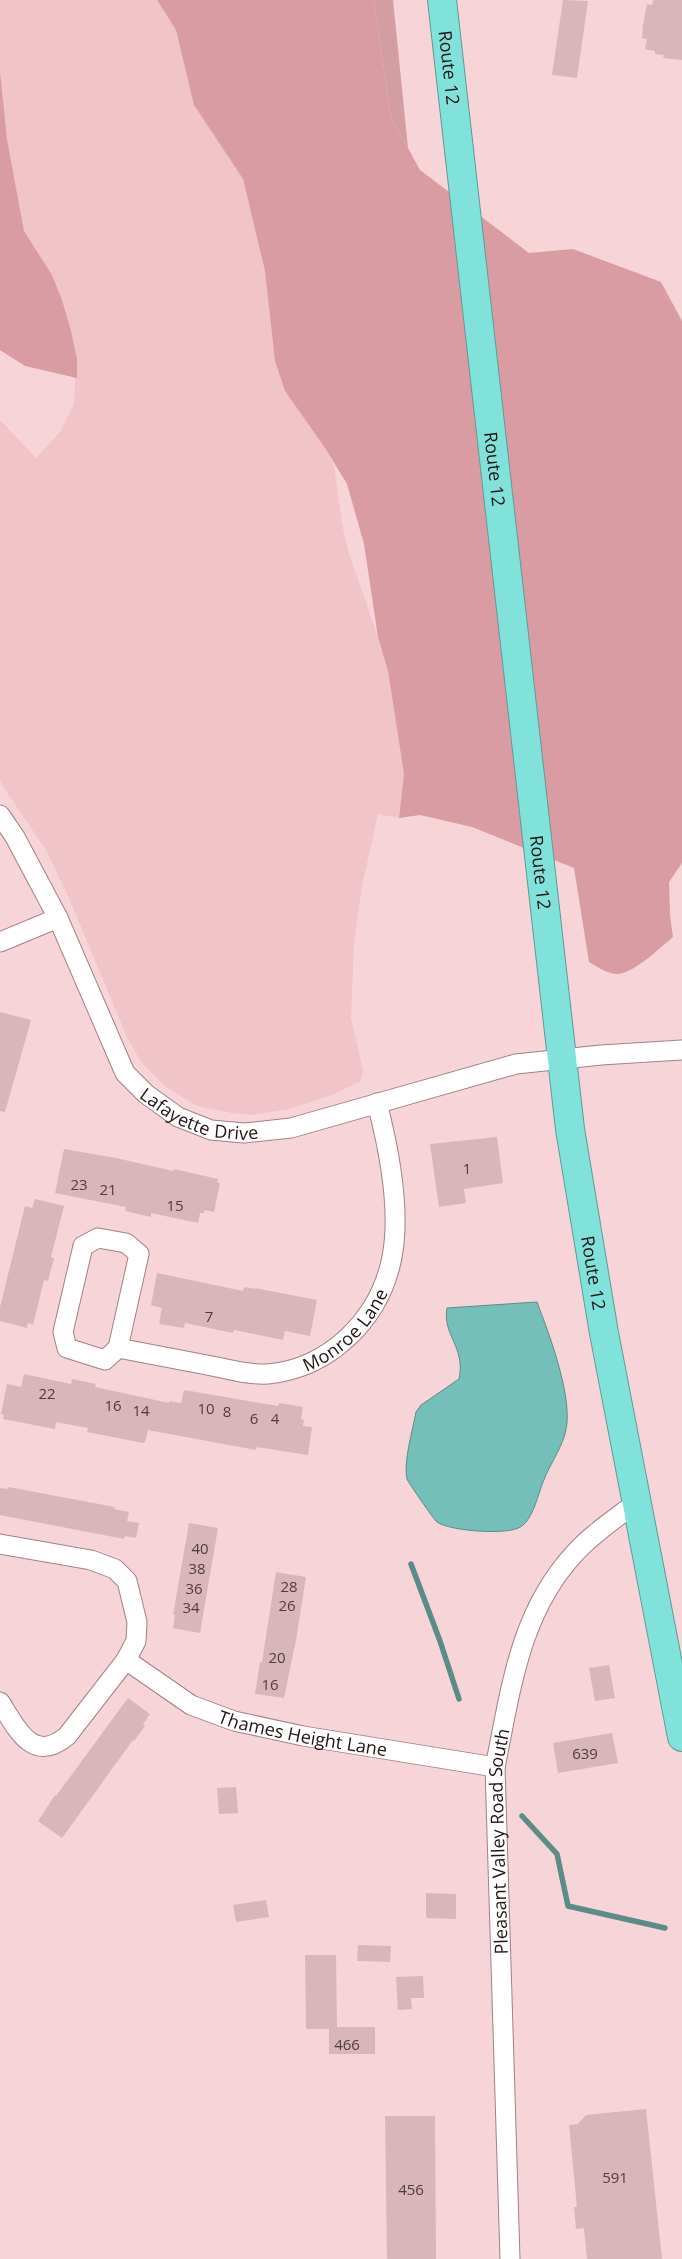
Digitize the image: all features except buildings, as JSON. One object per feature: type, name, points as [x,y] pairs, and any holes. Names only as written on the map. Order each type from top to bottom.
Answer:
[{"type":"highway","name":"Route 12","points":[[442,0],[561,1058],[581,1201],[636,1502],[682,1737]]},
{"type":"street","name":"Lafayette Drive","points":[[0,815],[15,837],[58,918],[125,1073],[146,1094],[178,1117],[211,1130],[244,1134],[291,1128],[516,1064],[561,1058],[682,1050]]},
{"type":"street","points":[[0,942],[58,918]]},
{"type":"street","name":"Monroe Lane","points":[[118,1348],[237,1371],[266,1374],[296,1369],[324,1357],[350,1337],[370,1310],[384,1282],[392,1257],[395,1212],[384,1130],[377,1103]]},
{"type":"street","points":[[98,1238],[126,1243],[139,1254],[118,1348],[104,1360],[67,1348],[63,1332],[83,1246],[98,1238]]},
{"type":"street","name":"Pleasant Valley Road South","points":[[510,2259],[495,1767],[522,1648],[534,1612],[552,1580],[576,1551],[636,1502]]},
{"type":"street","points":[[0,1544],[91,1560],[115,1569],[126,1581],[137,1622],[136,1641],[126,1660],[67,1736],[60,1742],[48,1746],[34,1744],[25,1740],[0,1702]]},
{"type":"street","name":"Thames Height Lane","points":[[126,1660],[191,1705],[234,1721],[303,1736],[495,1767]]},
{"type":"shaded area","points":[[0,0],[157,0],[176,30],[194,105],[243,179],[265,271],[275,361],[285,391],[325,448],[334,466],[342,524],[349,554],[388,671],[404,774],[399,818],[378,814],[362,886],[354,942],[351,1018],[363,1071],[361,1081],[332,1095],[289,1109],[253,1115],[197,1106],[167,1088],[141,1062],[127,1037],[69,898],[46,850],[0,780],[0,420],[36,458],[60,432],[74,404],[77,359],[71,331],[52,275],[24,231],[7,139],[0,71]]},
{"type":"shaded area","points":[[157,0],[374,0],[391,117],[420,170],[529,253],[573,249],[661,282],[682,321],[682,863],[669,882],[673,937],[647,959],[624,973],[610,973],[589,962],[574,868],[472,827],[420,815],[399,818],[404,774],[388,671],[378,637],[364,544],[347,484],[325,448],[285,391],[275,361],[265,271],[243,179],[194,105],[176,30]]},
{"type":"shaded area","points":[[374,0],[393,0],[408,148],[391,117]]},
{"type":"shaded area","points":[[0,71],[7,139],[24,231],[52,275],[62,300],[77,359],[77,378],[25,366],[0,350]]},
{"type":"water","points":[[537,1302],[554,1349],[564,1386],[567,1420],[563,1440],[545,1476],[532,1512],[522,1526],[505,1531],[466,1530],[437,1522],[408,1482],[406,1464],[416,1412],[421,1405],[459,1379],[459,1358],[448,1326],[447,1308]]},
{"type":"waterway","points":[[411,1564],[440,1641],[459,1699]]},
{"type":"waterway","points":[[522,1816],[557,1854],[568,1906],[665,1928]]}]
